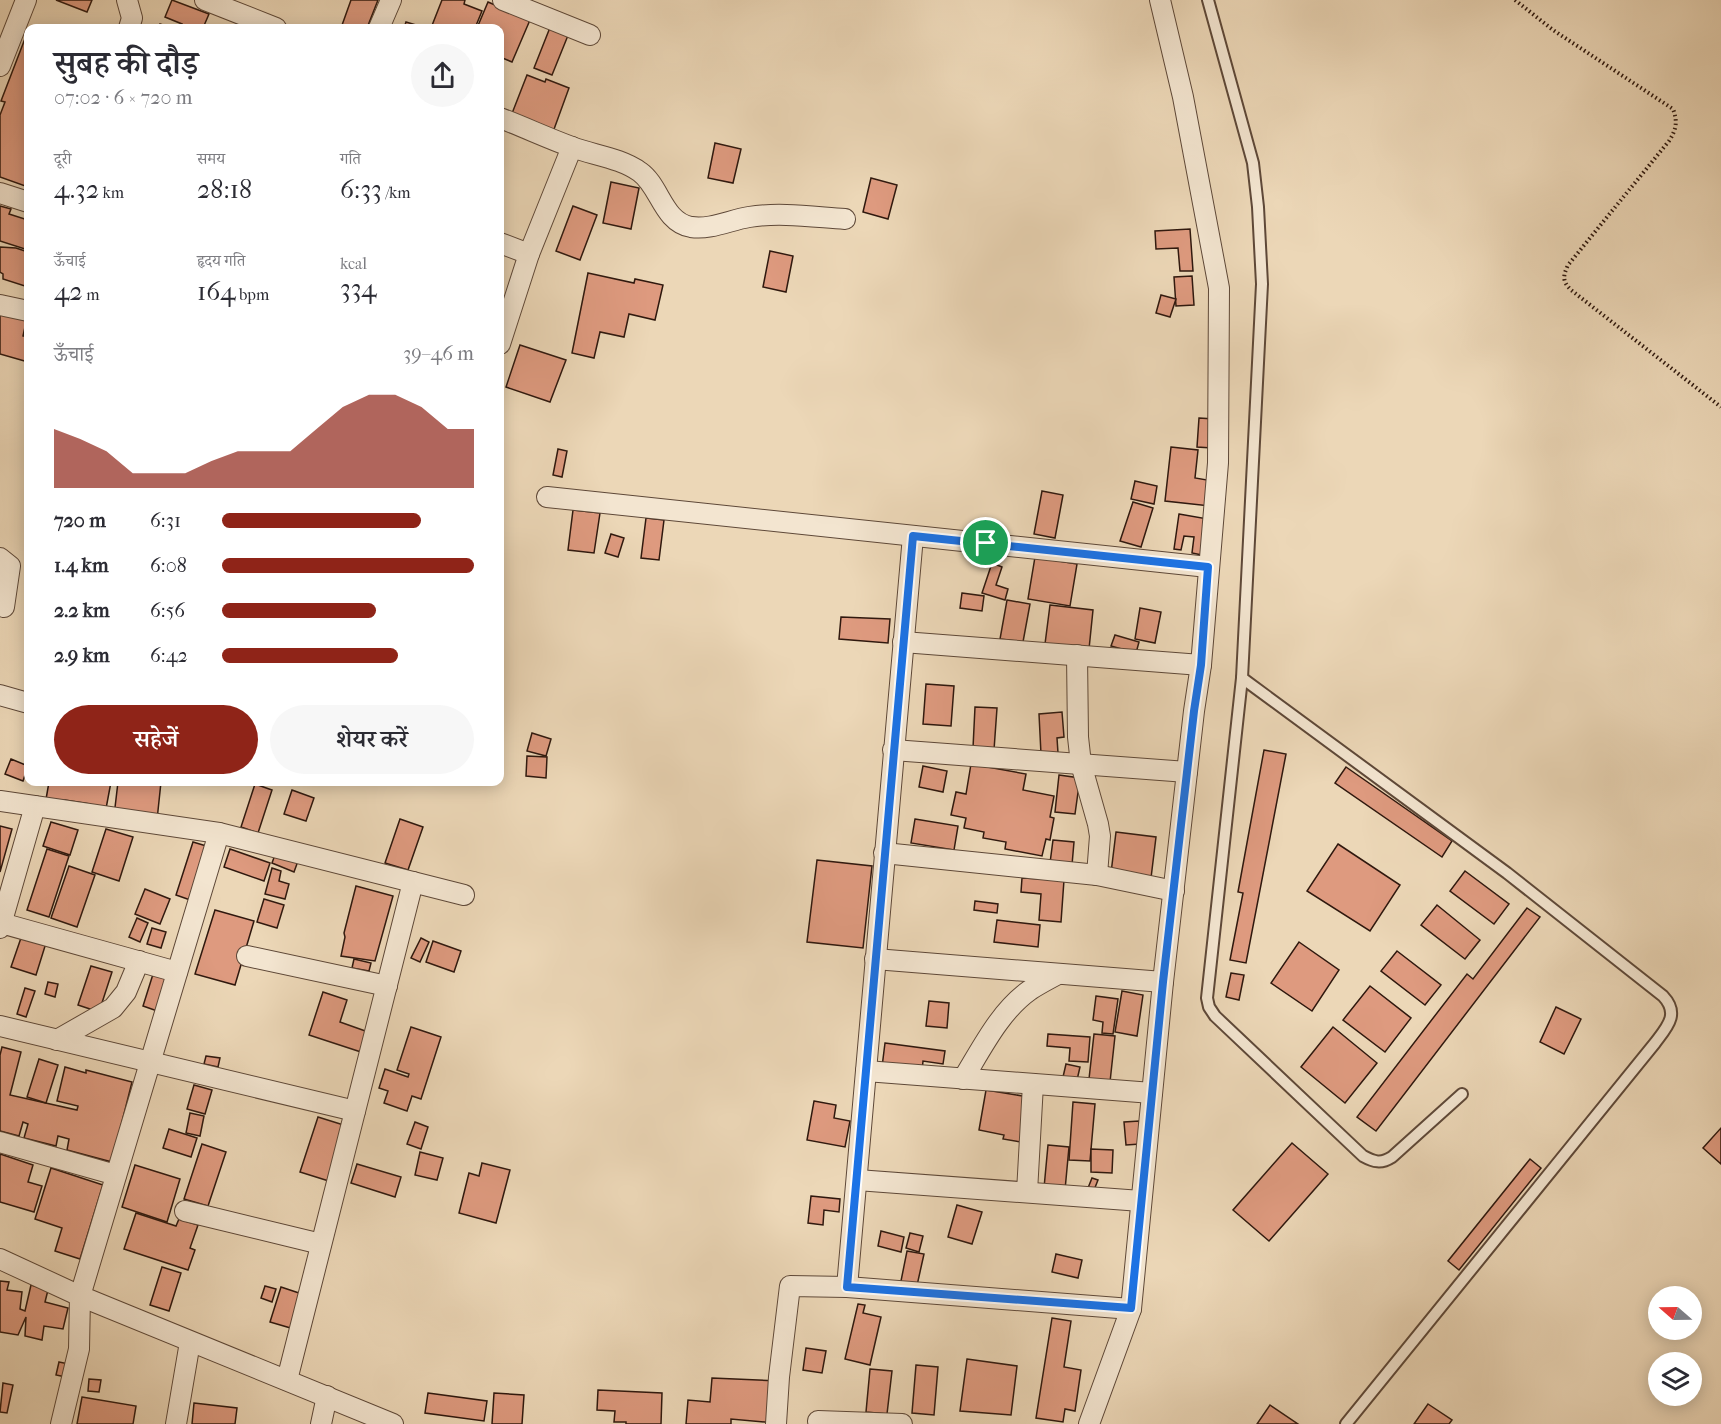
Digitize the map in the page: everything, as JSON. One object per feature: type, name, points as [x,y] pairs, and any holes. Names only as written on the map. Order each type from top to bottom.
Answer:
[{"type":"street","points":[[0,66],[26,0]]},
{"type":"street","points":[[127,0],[132,18],[130,24]]},
{"type":"street","points":[[205,0],[236,21],[253,24]]},
{"type":"street","points":[[381,24],[391,0]]},
{"type":"street","points":[[503,0],[590,35]]},
{"type":"street","points":[[1089,1424],[1131,1308],[1163,982],[1201,665],[1218,463],[1219,288],[1183,96],[1160,0]]},
{"type":"street","points":[[504,120],[638,170],[649,178],[667,210],[677,221],[690,227],[707,227],[750,217],[797,216],[845,219]]},
{"type":"street","points":[[504,332],[529,254],[572,147]]},
{"type":"street","points":[[0,193],[24,201]]},
{"type":"street","points":[[504,245],[529,254]]},
{"type":"street","points":[[0,304],[24,310]]},
{"type":"street","points":[[547,497],[1208,567]]},
{"type":"street","points":[[847,1287],[874,959],[913,536]]},
{"type":"street","points":[[0,558],[10,566],[4,607]]},
{"type":"street","points":[[903,642],[1201,665]]},
{"type":"street","points":[[1077,655],[1077,718],[1081,764],[1100,836],[1096,875]]},
{"type":"street","points":[[0,694],[24,702]]},
{"type":"street","points":[[893,750],[1187,772]]},
{"type":"street","points":[[0,801],[219,833],[464,895]]},
{"type":"street","points":[[35,806],[1,926],[177,972]]},
{"type":"street","points":[[61,1424],[79,1349],[80,1296],[219,833]]},
{"type":"street","points":[[884,853],[1096,875],[1174,891]]},
{"type":"street","points":[[287,1380],[413,882]]},
{"type":"street","points":[[247,956],[387,986]]},
{"type":"street","points":[[874,959],[1163,982]]},
{"type":"street","points":[[57,1040],[113,1008],[126,992],[139,962]]},
{"type":"street","points":[[963,1079],[996,1026],[1013,1005],[1030,990],[1059,974]]},
{"type":"street","points":[[0,1026],[355,1111]]},
{"type":"street","points":[[866,1071],[1152,1093]]},
{"type":"street","points":[[1027,1192],[1033,1084]]},
{"type":"street","points":[[0,1142],[116,1175]]},
{"type":"street","points":[[857,1180],[1141,1201]]},
{"type":"street","points":[[185,1211],[321,1244]]},
{"type":"street","points":[[0,1259],[80,1296],[287,1380],[327,1414],[393,1424]]},
{"type":"street","points":[[777,1424],[779,1377],[790,1286],[847,1287],[1131,1308]]},
{"type":"street","points":[[176,1424],[190,1342]]},
{"type":"street","points":[[818,1421],[902,1424]]},
{"type":"lane","points":[[1208,0],[1253,163],[1262,284],[1242,678],[1207,985],[1209,1007],[1215,1016],[1363,1156],[1371,1160],[1378,1162],[1392,1157],[1462,1094]]},
{"type":"lane","points":[[1242,678],[1507,873],[1663,996],[1670,1003],[1672,1010],[1666,1027],[1655,1043],[1346,1424]]},
{"type":"path","points":[[1515,0],[1553,30],[1673,109],[1677,118],[1676,130],[1568,265],[1564,282],[1571,291],[1721,407]]},
{"type":"building","points":[[56,0],[92,0],[87,12]]},
{"type":"building","points":[[172,0],[209,14],[205,24],[182,24],[165,17]]},
{"type":"building","points":[[351,0],[378,0],[369,24],[342,24]]},
{"type":"building","points":[[442,0],[465,0],[464,4],[482,11],[477,24],[433,24]]},
{"type":"building","points":[[488,2],[530,20],[512,62],[504,59],[504,24],[479,24]]},
{"type":"building","points":[[551,25],[569,33],[552,75],[534,68]]},
{"type":"building","points":[[24,41],[24,186],[0,177],[0,115],[5,102],[1,101]]},
{"type":"building","points":[[527,75],[569,88],[553,132],[511,116]]},
{"type":"building","points":[[715,143],[741,149],[733,183],[708,178]]},
{"type":"building","points":[[871,178],[897,185],[888,219],[863,212]]},
{"type":"building","points":[[611,182],[639,188],[631,229],[603,223]]},
{"type":"building","points":[[0,206],[11,209],[9,214],[24,219],[24,249],[0,241]]},
{"type":"building","points":[[573,206],[597,215],[580,260],[556,251]]},
{"type":"building","points":[[1190,229],[1193,271],[1180,271],[1178,248],[1156,249],[1155,231]]},
{"type":"building","points":[[0,247],[24,251],[24,286],[3,279],[3,274],[0,272]]},
{"type":"building","points":[[770,251],[793,256],[786,292],[763,287]]},
{"type":"building","points":[[588,273],[634,283],[635,279],[663,285],[655,320],[629,314],[624,337],[600,332],[594,358],[572,353]]},
{"type":"building","points":[[1192,276],[1194,305],[1176,306],[1174,277]]},
{"type":"building","points":[[1161,295],[1176,299],[1170,317],[1156,313]]},
{"type":"building","points":[[0,309],[24,316],[24,361],[0,354]]},
{"type":"building","points":[[520,345],[566,360],[550,402],[506,387]]},
{"type":"building","points":[[1199,418],[1214,419],[1212,448],[1197,447]]},
{"type":"building","points":[[1171,447],[1198,450],[1195,478],[1213,481],[1210,506],[1165,501]]},
{"type":"building","points":[[558,449],[567,451],[562,477],[553,475]]},
{"type":"building","points":[[1135,481],[1157,486],[1154,504],[1131,499]]},
{"type":"building","points":[[1042,491],[1063,495],[1055,538],[1034,534]]},
{"type":"building","points":[[1133,502],[1153,508],[1141,547],[1120,541]]},
{"type":"building","points":[[573,510],[600,513],[594,553],[568,550]]},
{"type":"building","points":[[1179,514],[1208,519],[1202,555],[1192,553],[1194,537],[1184,536],[1181,550],[1174,549]]},
{"type":"building","points":[[646,518],[664,520],[659,560],[641,558]]},
{"type":"building","points":[[611,534],[624,538],[618,557],[605,553]]},
{"type":"building","points":[[1035,557],[1077,564],[1070,606],[1028,599]]},
{"type":"building","points":[[992,563],[1002,567],[996,585],[1008,589],[1005,600],[982,593]]},
{"type":"building","points":[[962,593],[984,596],[982,611],[960,608]]},
{"type":"building","points":[[1007,600],[1030,604],[1023,642],[1000,639]]},
{"type":"building","points":[[1050,605],[1093,610],[1089,649],[1045,644]]},
{"type":"building","points":[[1140,608],[1161,612],[1155,643],[1135,639]]},
{"type":"building","points":[[841,617],[890,619],[888,643],[839,639]]},
{"type":"building","points":[[1115,635],[1139,642],[1136,653],[1111,646]]},
{"type":"building","points":[[926,684],[954,686],[951,726],[923,724]]},
{"type":"building","points":[[975,707],[997,708],[994,750],[973,748]]},
{"type":"building","points":[[1062,712],[1064,737],[1057,738],[1058,753],[1041,754],[1039,714]]},
{"type":"building","points":[[532,733],[551,739],[546,756],[527,751]]},
{"type":"building","points":[[1264,750],[1286,754],[1246,963],[1230,960],[1243,893],[1238,892]]},
{"type":"building","points":[[527,756],[547,757],[546,778],[526,776]]},
{"type":"building","points":[[11,759],[24,764],[23,781],[5,774]]},
{"type":"building","points":[[971,764],[1026,774],[1023,790],[1054,796],[1050,817],[1054,818],[1050,840],[1046,839],[1042,856],[1005,849],[1006,842],[983,838],[984,832],[964,828],[966,818],[951,815],[956,792],[966,794]]},
{"type":"building","points":[[923,766],[947,771],[943,792],[919,787]]},
{"type":"building","points":[[1346,767],[1452,841],[1442,857],[1335,783]]},
{"type":"building","points":[[1059,775],[1080,778],[1075,814],[1055,812]]},
{"type":"building","points":[[48,786],[110,786],[105,814],[90,804],[65,800],[63,808],[45,805]]},
{"type":"building","points":[[118,786],[161,786],[157,820],[114,816]]},
{"type":"building","points":[[254,786],[272,790],[258,833],[241,827]]},
{"type":"building","points":[[292,790],[314,798],[306,821],[284,814]]},
{"type":"building","points":[[400,819],[423,827],[408,870],[385,863]]},
{"type":"building","points":[[915,819],[958,826],[954,850],[911,843]]},
{"type":"building","points":[[51,822],[78,830],[70,855],[43,846]]},
{"type":"building","points":[[0,826],[12,829],[0,872]]},
{"type":"building","points":[[106,829],[133,837],[119,881],[92,872]]},
{"type":"building","points":[[1116,832],[1156,837],[1151,878],[1111,873]]},
{"type":"building","points":[[1053,840],[1074,842],[1072,865],[1050,863]]},
{"type":"building","points":[[193,842],[213,848],[196,902],[176,895]]},
{"type":"building","points":[[1338,844],[1400,885],[1370,931],[1307,891]]},
{"type":"building","points":[[47,849],[69,856],[49,917],[27,910]]},
{"type":"building","points":[[230,849],[270,863],[264,881],[224,867]]},
{"type":"building","points":[[276,852],[298,861],[294,872],[272,863]]},
{"type":"building","points":[[817,860],[872,866],[863,948],[807,942]]},
{"type":"building","points":[[69,866],[95,875],[77,927],[51,918]]},
{"type":"building","points":[[272,868],[281,871],[279,881],[289,884],[285,899],[265,894]]},
{"type":"building","points":[[1465,871],[1509,904],[1494,924],[1450,891]]},
{"type":"building","points":[[1022,878],[1064,880],[1061,922],[1039,920],[1041,894],[1021,892]]},
{"type":"building","points":[[356,886],[393,896],[375,961],[341,956],[344,933]]},
{"type":"building","points":[[145,889],[170,899],[160,924],[135,914]]},
{"type":"building","points":[[264,899],[284,905],[277,928],[257,922]]},
{"type":"building","points":[[975,901],[998,904],[997,913],[974,910]]},
{"type":"building","points":[[1437,905],[1480,940],[1465,959],[1421,925]]},
{"type":"building","points":[[1527,908],[1540,917],[1376,1131],[1357,1117],[1467,974],[1473,979]]},
{"type":"building","points":[[215,910],[254,921],[235,985],[195,974]]},
{"type":"building","points":[[137,918],[148,923],[140,942],[129,937]]},
{"type":"building","points":[[997,920],[1040,925],[1038,947],[994,942]]},
{"type":"building","points":[[152,928],[166,932],[161,948],[147,944]]},
{"type":"building","points":[[22,935],[46,943],[36,975],[11,967]]},
{"type":"building","points":[[421,938],[429,942],[420,962],[411,958]]},
{"type":"building","points":[[433,941],[461,951],[454,972],[426,962]]},
{"type":"building","points":[[1299,942],[1339,970],[1312,1011],[1271,983]]},
{"type":"building","points":[[1397,951],[1441,985],[1425,1005],[1381,971]]},
{"type":"building","points":[[354,959],[371,963],[369,971],[352,968]]},
{"type":"building","points":[[91,966],[112,972],[99,1012],[78,1005]]},
{"type":"building","points":[[154,971],[174,977],[163,1013],[143,1006]]},
{"type":"building","points":[[1231,973],[1244,975],[1239,1000],[1226,997]]},
{"type":"building","points":[[48,982],[58,984],[55,997],[45,994]]},
{"type":"building","points":[[1370,986],[1411,1018],[1385,1052],[1343,1020]]},
{"type":"building","points":[[25,988],[35,991],[26,1017],[17,1014]]},
{"type":"building","points":[[1122,991],[1143,995],[1137,1036],[1115,1032]]},
{"type":"building","points":[[323,992],[347,1000],[340,1022],[371,1033],[364,1053],[309,1035]]},
{"type":"building","points":[[1096,996],[1118,999],[1113,1034],[1102,1033],[1103,1022],[1093,1020]]},
{"type":"building","points":[[929,1001],[949,1003],[947,1028],[926,1026]]},
{"type":"building","points":[[1556,1007],[1581,1019],[1564,1054],[1540,1042]]},
{"type":"building","points":[[411,1027],[441,1037],[421,1099],[412,1096],[407,1111],[384,1103],[388,1091],[379,1088],[385,1069],[408,1077],[409,1074],[397,1070]]},
{"type":"building","points":[[1333,1027],[1377,1063],[1345,1103],[1301,1067]]},
{"type":"building","points":[[1048,1034],[1090,1037],[1088,1062],[1069,1061],[1070,1048],[1047,1046]]},
{"type":"building","points":[[1094,1034],[1115,1036],[1110,1082],[1089,1079]]},
{"type":"building","points":[[885,1043],[945,1051],[943,1064],[923,1061],[922,1072],[882,1067]]},
{"type":"building","points":[[2,1047],[21,1052],[10,1095],[77,1110],[78,1106],[57,1101],[65,1067],[132,1082],[112,1162],[67,1150],[69,1139],[58,1136],[56,1146],[24,1138],[28,1124],[23,1122],[19,1136],[0,1131],[0,1055]]},
{"type":"building","points":[[206,1056],[220,1058],[218,1067],[204,1064]]},
{"type":"building","points":[[39,1059],[58,1065],[46,1103],[27,1097]]},
{"type":"building","points":[[1066,1064],[1080,1067],[1077,1080],[1063,1077]]},
{"type":"building","points":[[194,1085],[212,1090],[205,1114],[187,1109]]},
{"type":"building","points":[[986,1090],[1029,1097],[1021,1142],[1003,1139],[1004,1135],[979,1130]]},
{"type":"building","points":[[814,1101],[836,1105],[834,1118],[850,1121],[845,1147],[807,1140]]},
{"type":"building","points":[[1073,1102],[1095,1104],[1090,1161],[1069,1160]]},
{"type":"building","points":[[190,1113],[204,1116],[200,1136],[186,1133]]},
{"type":"building","points":[[318,1117],[350,1127],[332,1182],[300,1172]]},
{"type":"building","points":[[1139,1121],[1140,1144],[1126,1145],[1124,1122]]},
{"type":"building","points":[[415,1122],[428,1127],[421,1149],[407,1144]]},
{"type":"building","points":[[1721,1128],[1721,1164],[1703,1148]]},
{"type":"building","points":[[169,1129],[197,1138],[191,1157],[163,1148]]},
{"type":"building","points":[[1292,1143],[1328,1174],[1269,1241],[1233,1210]]},
{"type":"building","points":[[202,1144],[226,1152],[208,1206],[184,1199]]},
{"type":"building","points":[[1048,1145],[1069,1147],[1065,1190],[1044,1188]]},
{"type":"building","points":[[1091,1149],[1113,1150],[1112,1173],[1091,1172]]},
{"type":"building","points":[[420,1152],[443,1158],[437,1180],[415,1175]]},
{"type":"building","points":[[0,1154],[33,1165],[28,1182],[42,1186],[34,1212],[0,1202]]},
{"type":"building","points":[[1530,1159],[1541,1168],[1459,1270],[1448,1261]]},
{"type":"building","points":[[482,1163],[510,1170],[496,1223],[459,1213],[469,1173],[479,1176]]},
{"type":"building","points":[[357,1164],[401,1177],[395,1197],[351,1183]]},
{"type":"building","points":[[135,1165],[180,1179],[167,1222],[122,1207]]},
{"type":"building","points":[[51,1168],[103,1185],[80,1259],[55,1251],[62,1228],[35,1219]]},
{"type":"building","points":[[1092,1178],[1098,1180],[1094,1190],[1088,1188]]},
{"type":"building","points":[[811,1196],[840,1199],[839,1212],[824,1210],[823,1225],[808,1223]]},
{"type":"building","points":[[957,1205],[982,1212],[972,1244],[948,1237]]},
{"type":"building","points":[[136,1213],[176,1226],[179,1219],[198,1225],[190,1248],[195,1250],[188,1270],[124,1249]]},
{"type":"building","points":[[881,1231],[904,1237],[901,1252],[878,1246]]},
{"type":"building","points":[[910,1233],[923,1236],[919,1252],[906,1248]]},
{"type":"building","points":[[907,1251],[924,1254],[916,1290],[900,1286]]},
{"type":"building","points":[[1056,1254],[1082,1260],[1078,1278],[1052,1272]]},
{"type":"building","points":[[162,1267],[181,1273],[169,1311],[150,1305]]},
{"type":"building","points":[[0,1281],[9,1282],[7,1290],[22,1292],[20,1309],[25,1311],[31,1285],[48,1290],[45,1302],[68,1308],[63,1329],[44,1326],[42,1340],[25,1336],[26,1317],[18,1335],[0,1332]]},
{"type":"building","points":[[265,1286],[276,1289],[272,1302],[261,1298]]},
{"type":"building","points":[[281,1287],[305,1295],[294,1329],[270,1322]]},
{"type":"building","points":[[858,1304],[865,1305],[863,1313],[881,1317],[870,1365],[845,1359]]},
{"type":"building","points":[[1052,1318],[1071,1321],[1064,1367],[1081,1370],[1075,1411],[1065,1409],[1063,1422],[1036,1418]]},
{"type":"building","points":[[806,1348],[826,1351],[822,1373],[803,1370]]},
{"type":"building","points":[[967,1359],[1017,1366],[1011,1415],[960,1411]]},
{"type":"building","points":[[59,1362],[69,1364],[66,1377],[56,1375]]},
{"type":"building","points":[[916,1365],[938,1367],[934,1415],[912,1413]]},
{"type":"building","points":[[870,1369],[892,1371],[887,1414],[866,1412]]},
{"type":"building","points":[[712,1378],[778,1381],[775,1423],[731,1419],[731,1424],[686,1424],[688,1400],[710,1402]]},
{"type":"building","points":[[89,1379],[101,1380],[99,1392],[88,1391]]},
{"type":"building","points":[[3,1383],[13,1385],[7,1413],[0,1412]]},
{"type":"building","points":[[598,1390],[662,1393],[661,1424],[614,1422],[615,1411],[597,1410]]},
{"type":"building","points":[[428,1393],[487,1401],[484,1421],[425,1413]]},
{"type":"building","points":[[494,1393],[524,1395],[522,1424],[492,1424]]},
{"type":"building","points":[[82,1397],[136,1406],[133,1424],[77,1424]]},
{"type":"building","points":[[194,1403],[237,1408],[235,1424],[192,1424]]},
{"type":"building","points":[[1428,1404],[1452,1420],[1449,1424],[1414,1424]]},
{"type":"building","points":[[1270,1405],[1298,1424],[1257,1424]]},
{"type":"route","points":[[913,536],[986,543],[1208,567],[1201,665],[1163,982],[1131,1308],[847,1287],[874,959],[913,536]]}]
